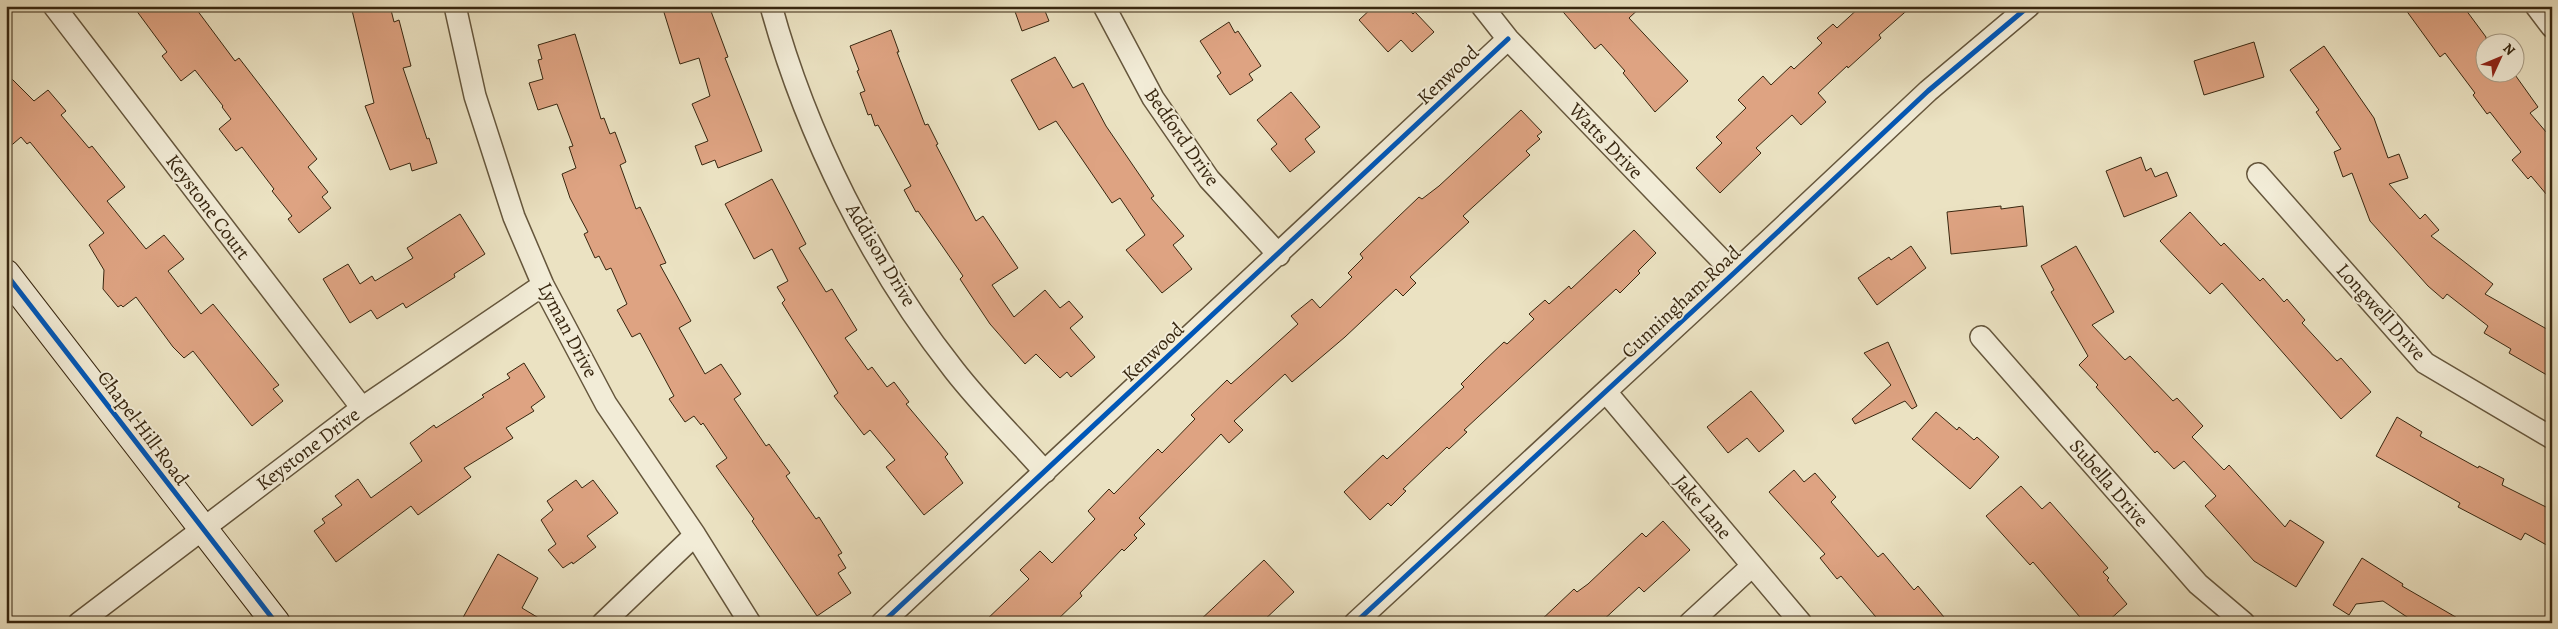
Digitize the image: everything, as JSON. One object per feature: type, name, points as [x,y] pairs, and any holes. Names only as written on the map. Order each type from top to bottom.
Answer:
[{"type":"street","name":"Keystone Court","points":[[54,6],[362,408]]},
{"type":"street","name":"Lyman Drive","points":[[455,6],[475,96],[514,217],[543,285],[606,404],[695,535],[750,623]]},
{"type":"street","name":"Addison Drive","points":[[771,6],[787,62],[831,168],[887,272],[954,370],[1045,472]]},
{"type":"street","name":"Bedford Drive","points":[[1104,6],[1153,98],[1209,179],[1279,255]]},
{"type":"street","name":"Watts Drive","points":[[1482,6],[1508,39],[1734,273]]},
{"type":"street","name":"Cunningham Road","points":[[1355,623],[1734,273],[1928,90],[2029,6]]},
{"type":"street","points":[[2536,6],[2552,27]]},
{"type":"street","name":"Kenwood","points":[[882,623],[1279,255],[1508,39]]},
{"type":"street","name":"Longwell Drive","points":[[2258,174],[2425,363],[2552,438]]},
{"type":"street","name":"Chapel Hill Road","points":[[6,274],[202,530],[276,623]]},
{"type":"street","name":"Keystone Drive","points":[[79,623],[362,408],[543,285]]},
{"type":"street","name":"Subella Drive","points":[[1980,337],[2198,584],[2244,623]]},
{"type":"street","name":"Jake Lane","points":[[1606,392],[1801,623]]},
{"type":"street","points":[[603,623],[695,535]]},
{"type":"street","points":[[1690,623],[1752,566]]},
{"type":"building","points":[[133,6],[194,6],[235,61],[239,58],[317,159],[308,167],[328,192],[322,197],[331,208],[299,233],[288,219],[292,216],[272,191],[274,189],[242,147],[236,151],[219,129],[231,119],[223,106],[195,70],[181,81],[162,56],[167,52]]},
{"type":"building","points":[[351,6],[390,6],[394,22],[399,20],[411,66],[403,68],[437,163],[412,171],[410,163],[390,170],[365,106],[374,103]]},
{"type":"building","points":[[662,6],[709,6],[728,57],[725,58],[762,151],[718,168],[715,160],[702,165],[695,146],[708,141],[692,104],[710,96],[699,58],[680,64]]},
{"type":"building","points":[[1013,6],[1043,6],[1049,21],[1022,31]]},
{"type":"building","points":[[1374,6],[1406,6],[1413,14],[1415,12],[1434,32],[1412,52],[1401,40],[1388,52],[1359,20]]},
{"type":"building","points":[[1558,6],[1642,6],[1629,18],[1688,81],[1655,112],[1623,73],[1625,71],[1601,44],[1595,49]]},
{"type":"building","points":[[1861,6],[1912,6],[1879,35],[1881,38],[1818,93],[1826,102],[1801,125],[1792,115],[1756,148],[1761,153],[1720,193],[1696,168],[1722,143],[1716,137],[1746,108],[1738,100],[1763,76],[1771,85],[1791,66],[1794,69],[1822,43],[1817,38],[1833,24],[1837,28]]},
{"type":"building","points":[[2403,6],[2463,6],[2482,32],[2476,32],[2476,82],[2520,82],[2538,107],[2530,113],[2552,139],[2552,201],[2531,176],[2528,179],[2512,160],[2521,152],[2490,112],[2487,114],[2473,95],[2475,93],[2445,53],[2440,57]]},
{"type":"building","points":[[1229,22],[1235,33],[1238,31],[1261,66],[1249,74],[1253,80],[1230,95],[1217,76],[1221,73],[1200,41]]},
{"type":"building","points":[[891,30],[899,52],[897,52],[925,125],[928,124],[938,144],[936,145],[976,221],[983,216],[1018,268],[992,285],[1014,317],[1045,290],[1060,308],[1069,301],[1083,317],[1070,328],[1095,357],[1071,377],[1067,372],[1060,378],[1036,354],[1025,364],[990,324],[960,279],[963,276],[918,211],[916,212],[904,190],[911,186],[878,125],[875,126],[871,114],[868,115],[860,93],[865,91],[850,46]]},
{"type":"building","points":[[575,34],[601,119],[604,118],[610,134],[615,132],[626,162],[620,165],[636,209],[640,207],[666,263],[660,265],[691,321],[679,328],[705,374],[721,364],[741,394],[734,399],[766,446],[769,444],[790,473],[786,476],[816,519],[819,517],[842,553],[838,555],[846,568],[838,573],[851,593],[817,616],[752,521],[754,519],[716,466],[727,458],[703,423],[701,425],[694,416],[685,422],[669,399],[674,396],[640,333],[632,337],[617,310],[627,304],[611,268],[606,270],[599,256],[595,258],[584,234],[588,232],[570,198],[562,174],[576,168],[569,147],[573,146],[557,104],[538,110],[529,83],[543,79],[538,60],[542,59],[538,45]]},
{"type":"building","points":[[2254,42],[2264,77],[2204,95],[2194,61]]},
{"type":"building","points":[[2324,46],[2374,118],[2388,158],[2399,154],[2408,178],[2389,184],[2420,219],[2425,214],[2439,230],[2431,236],[2493,284],[2485,294],[2552,332],[2552,378],[2509,353],[2511,349],[2484,333],[2488,326],[2447,294],[2443,299],[2428,286],[2370,221],[2352,173],[2343,177],[2334,152],[2341,149],[2316,112],[2319,110],[2290,70]]},
{"type":"building","points":[[1055,57],[1073,88],[1083,83],[1106,126],[1154,196],[1151,198],[1184,236],[1173,245],[1192,269],[1162,293],[1126,250],[1145,235],[1120,198],[1112,203],[1056,121],[1039,130],[1011,80]]},
{"type":"building","points":[[6,73],[34,101],[48,90],[66,111],[61,115],[89,148],[92,146],[125,187],[107,201],[146,249],[164,235],[184,259],[168,271],[201,314],[213,304],[279,385],[273,389],[283,401],[252,426],[193,351],[184,358],[173,347],[136,297],[123,307],[121,305],[118,307],[103,289],[104,270],[89,245],[104,233],[30,142],[27,144],[21,137],[6,150]]},
{"type":"building","points":[[1291,92],[1320,127],[1305,139],[1315,152],[1290,172],[1271,149],[1277,144],[1257,120]]},
{"type":"building","points":[[1521,110],[1542,132],[1537,136],[1540,139],[1526,151],[1530,155],[1463,216],[1469,222],[1410,277],[1416,283],[1403,296],[1396,289],[1345,337],[1292,382],[1285,374],[1234,421],[1243,430],[1229,443],[1221,434],[1139,518],[1145,524],[1134,535],[1137,538],[1124,551],[1122,549],[1080,593],[1082,596],[1054,623],[983,623],[1029,579],[1020,570],[1040,551],[1052,563],[1095,519],[1088,511],[1109,489],[1114,494],[1158,449],[1162,453],[1195,419],[1191,415],[1227,380],[1231,384],[1298,324],[1291,316],[1312,299],[1320,308],[1352,277],[1348,273],[1363,258],[1360,254],[1419,197],[1422,199],[1439,186]]},
{"type":"building","points":[[2141,157],[2146,171],[2151,168],[2155,177],[2167,172],[2177,196],[2124,217],[2106,171]]},
{"type":"building","points":[[772,179],[806,244],[799,248],[826,292],[832,289],[857,330],[845,338],[868,370],[872,367],[887,387],[894,382],[909,402],[906,404],[948,454],[945,457],[963,483],[924,515],[886,467],[895,460],[870,430],[864,435],[834,396],[838,393],[782,303],[785,300],[777,287],[788,281],[772,249],[754,259],[725,204]]},
{"type":"building","points":[[2001,206],[2001,209],[2023,206],[2027,246],[1951,254],[1947,212]]},
{"type":"building","points":[[2190,212],[2221,246],[2224,243],[2260,281],[2263,278],[2284,302],[2287,299],[2305,320],[2302,323],[2337,361],[2341,358],[2371,392],[2341,419],[2222,283],[2210,294],[2160,241]]},
{"type":"building","points":[[460,214],[485,254],[454,274],[455,277],[406,308],[403,303],[377,319],[371,310],[350,323],[323,279],[348,264],[360,284],[372,276],[375,281],[413,258],[407,248]]},
{"type":"building","points":[[1634,230],[1656,253],[1638,271],[1640,273],[1620,293],[1616,289],[1464,430],[1467,432],[1449,449],[1447,447],[1403,489],[1406,491],[1391,506],[1388,503],[1370,520],[1344,492],[1383,455],[1387,459],[1464,387],[1461,384],[1481,364],[1504,342],[1507,344],[1534,319],[1529,314],[1545,300],[1549,304],[1569,286],[1571,289]]},
{"type":"building","points":[[1911,246],[1926,268],[1877,305],[1858,278],[1889,257],[1891,260]]},
{"type":"building","points":[[2076,246],[2114,312],[2092,325],[2125,360],[2130,356],[2173,401],[2177,398],[2203,426],[2192,437],[2224,470],[2229,465],[2285,527],[2290,520],[2324,542],[2296,587],[2254,561],[2205,506],[2216,496],[2184,461],[2174,469],[2157,451],[2155,453],[2096,387],[2098,385],[2079,365],[2088,356],[2051,292],[2054,290],[2041,266]]},
{"type":"building","points":[[1888,342],[1917,406],[1912,409],[1905,401],[1855,424],[1852,419],[1891,385],[1864,353]]},
{"type":"building","points":[[524,363],[545,397],[531,407],[534,411],[506,428],[513,438],[464,468],[471,477],[418,515],[411,506],[336,562],[314,531],[325,523],[322,519],[342,505],[335,496],[358,479],[371,498],[422,461],[410,443],[434,425],[436,428],[484,397],[482,395],[510,378],[507,374]]},
{"type":"building","points":[[1751,391],[1784,431],[1759,452],[1747,438],[1728,453],[1707,427]]},
{"type":"building","points":[[1936,412],[1957,430],[1959,427],[1974,440],[1977,437],[1999,457],[1970,489],[1912,439]]},
{"type":"building","points":[[2397,417],[2422,432],[2420,436],[2478,468],[2479,466],[2504,479],[2502,485],[2552,510],[2552,548],[2525,533],[2521,540],[2458,507],[2460,503],[2376,456]]},
{"type":"building","points":[[1794,470],[1804,482],[1815,473],[1836,497],[1831,502],[1878,557],[1883,553],[1914,590],[1918,586],[1949,623],[1881,623],[1841,576],[1837,579],[1820,558],[1825,554],[1769,492]]},
{"type":"building","points":[[576,480],[582,488],[593,480],[618,513],[587,536],[596,547],[573,564],[572,562],[563,568],[548,550],[556,544],[541,520],[553,510],[547,501]]},
{"type":"building","points":[[2021,486],[2042,509],[2050,502],[2108,568],[2103,572],[2109,578],[2107,580],[2127,604],[2106,623],[2085,623],[2033,562],[2030,565],[1986,516]]},
{"type":"building","points":[[1663,521],[1690,550],[1644,592],[1639,587],[1600,623],[1538,623],[1574,589],[1577,592],[1588,584],[1642,533],[1646,537]]},
{"type":"building","points":[[498,554],[538,578],[522,608],[547,623],[460,623]]},
{"type":"building","points":[[2362,558],[2403,584],[2402,586],[2466,623],[2416,623],[2383,601],[2356,604],[2349,615],[2333,605]]},
{"type":"building","points":[[1264,560],[1294,592],[1261,623],[1197,623]]},
{"type":"cycle path","points":[[1355,623],[1928,91],[2029,6]]},
{"type":"cycle path","points":[[882,623],[1508,39]]},
{"type":"cycle path","points":[[6,274],[276,623]]}]
